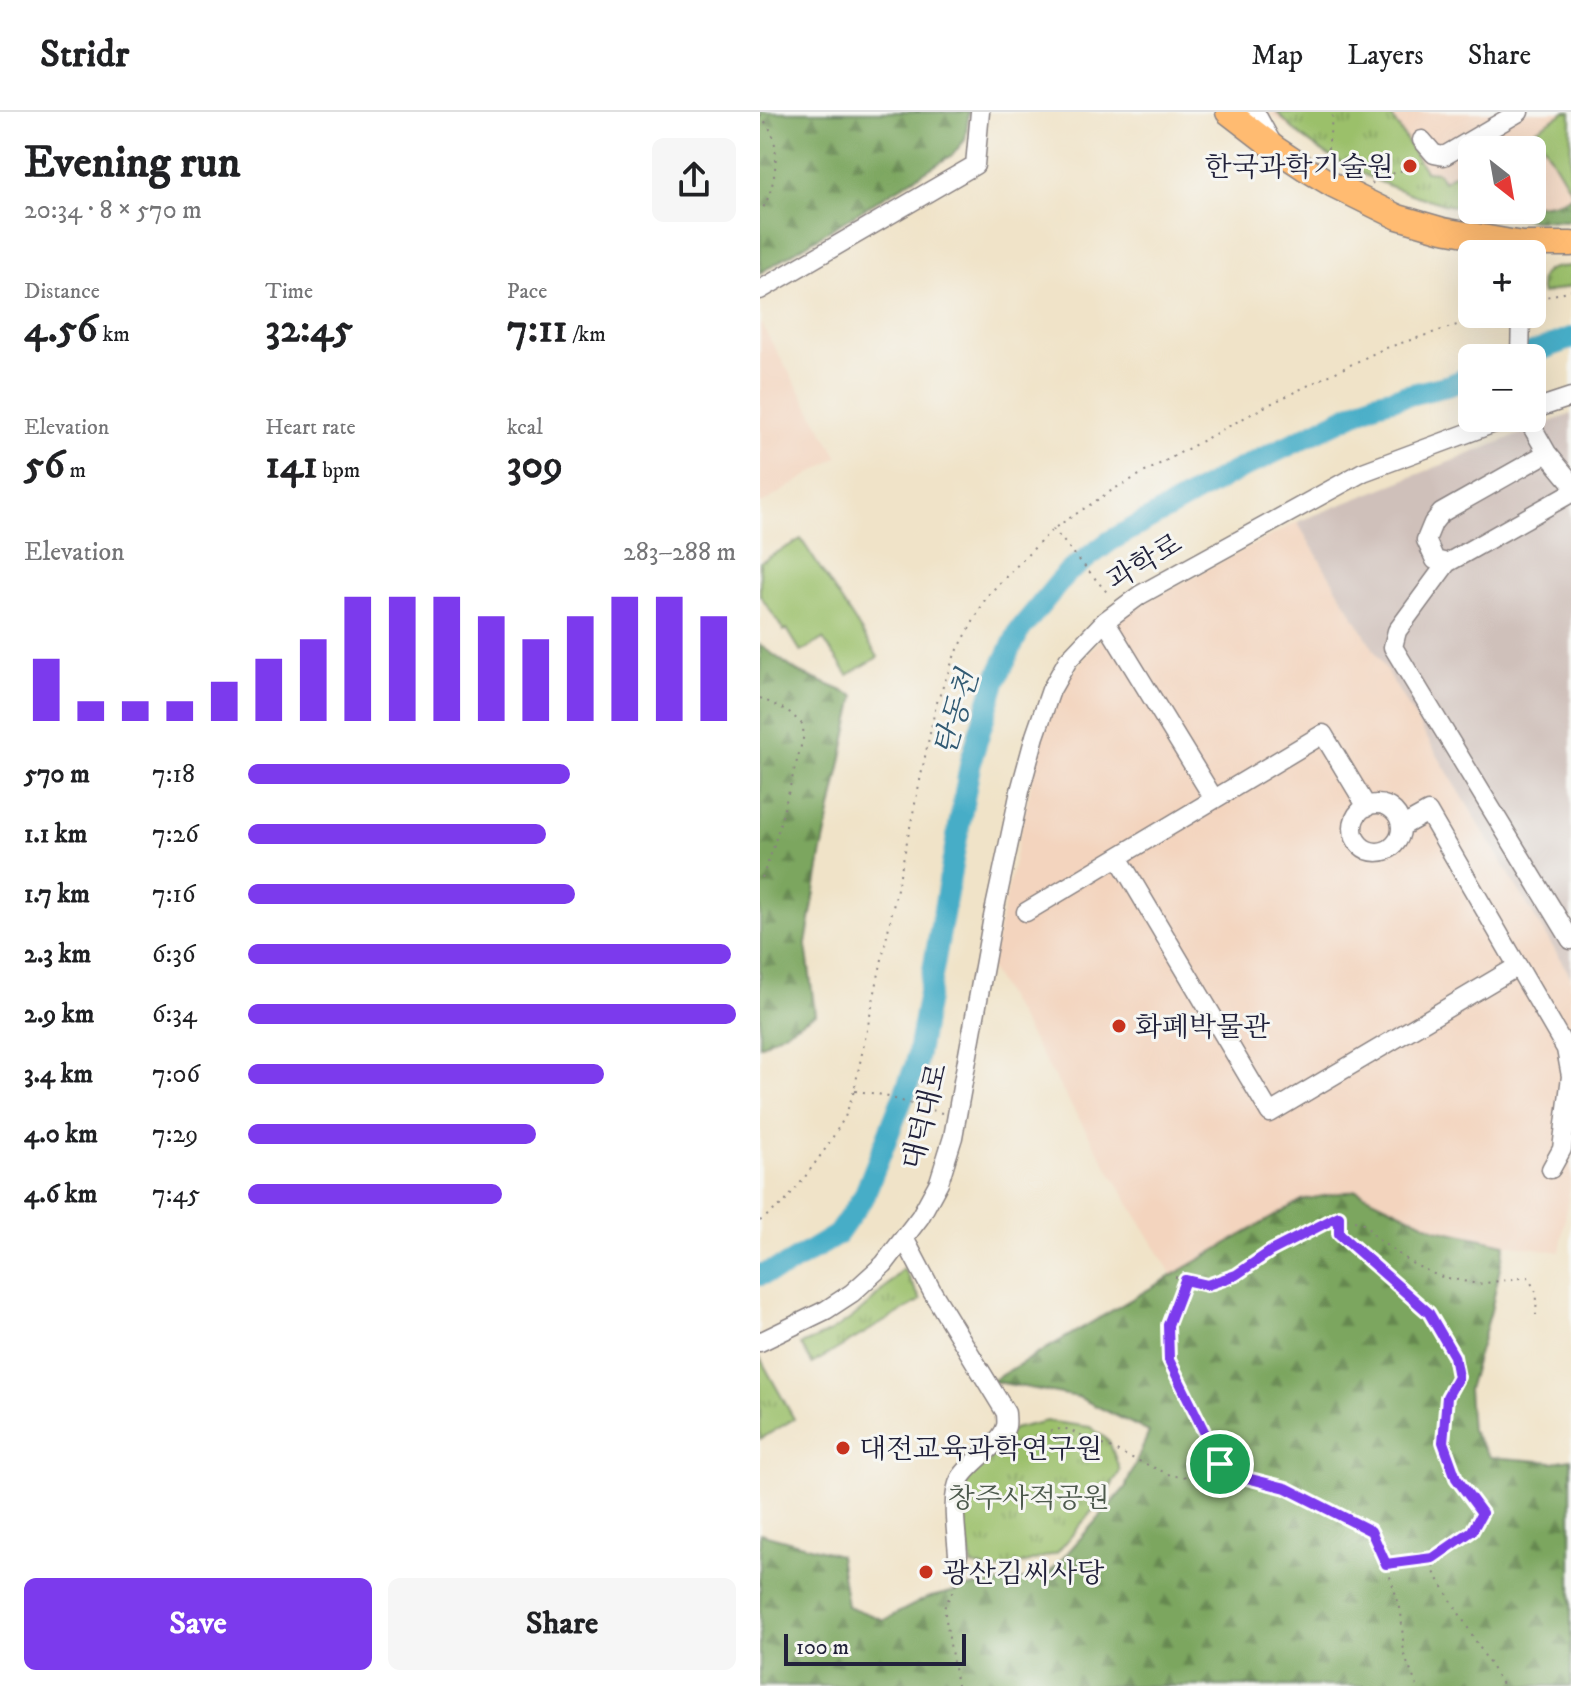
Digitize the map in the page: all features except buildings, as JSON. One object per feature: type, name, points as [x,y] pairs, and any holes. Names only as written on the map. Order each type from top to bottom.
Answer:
[{"type":"main road","points":[[1228,112],[1276,149],[1333,185],[1398,217],[1485,240]]},
{"type":"main road","points":[[1546,247],[1571,244]]},
{"type":"street","points":[[760,290],[975,165],[980,112]]},
{"type":"street","points":[[1255,112],[1276,149]]},
{"type":"street","points":[[1428,147],[1444,156],[1519,112]]},
{"type":"street","points":[[1546,405],[1571,397]]},
{"type":"street","name":"과학로","points":[[978,1010],[993,917],[1020,791],[1051,690],[1068,660],[1105,621],[1140,595],[1363,472],[1470,432]]},
{"type":"street","points":[[1535,432],[1547,453],[1571,482]]},
{"type":"street","points":[[1447,563],[1435,560],[1426,540],[1441,513],[1547,453]]},
{"type":"street","points":[[1571,493],[1447,563],[1397,631],[1393,647],[1571,940]]},
{"type":"street","points":[[1105,621],[1214,799]]},
{"type":"street","points":[[1026,912],[1323,734],[1367,807]]},
{"type":"street","points":[[1378,804],[1392,809],[1401,827],[1396,842],[1390,848],[1374,851],[1366,849],[1355,837],[1353,829],[1358,814],[1378,804]]},
{"type":"street","points":[[1401,827],[1428,812],[1566,1049],[1571,1076],[1562,1149],[1551,1169]]},
{"type":"street","points":[[1118,857],[1270,1113],[1518,966]]},
{"type":"street","name":"대덕대로","points":[[760,1342],[826,1310],[852,1293],[884,1264],[920,1217],[939,1182],[953,1137],[978,1010]]},
{"type":"street","points":[[904,1238],[933,1293],[1006,1413],[1006,1426],[992,1447],[959,1480],[955,1497],[958,1555]]},
{"type":"path","points":[[1322,155],[1328,148],[1333,112]]},
{"type":"path","points":[[760,115],[772,133],[776,153],[773,180],[760,212]]},
{"type":"path","points":[[1372,184],[1374,180],[1421,165],[1428,147]]},
{"type":"path","points":[[1546,297],[1571,290]]},
{"type":"path","points":[[1053,529],[1121,609]]},
{"type":"path","points":[[760,698],[788,711],[802,724],[804,735],[773,849],[760,883]]},
{"type":"path","points":[[854,1091],[878,1094],[936,1111]]},
{"type":"path","points":[[1339,1216],[1339,1234],[1429,1313],[1454,1356],[1458,1377],[1447,1397],[1443,1442],[1456,1478],[1482,1513],[1472,1531],[1433,1558],[1386,1564]]},
{"type":"path","points":[[1175,1277],[1207,1285],[1236,1275],[1271,1251],[1339,1216],[1364,1224],[1377,1239],[1413,1264],[1438,1276],[1478,1284],[1528,1277],[1537,1294],[1536,1315]]},
{"type":"path","points":[[1185,1280],[1168,1325],[1169,1360],[1220,1464],[1243,1477],[1286,1488],[1371,1531],[1386,1564],[1401,1611],[1404,1655],[1417,1686]]},
{"type":"path","points":[[1013,1441],[1064,1428],[1173,1476],[1197,1477],[1220,1464]]},
{"type":"path","points":[[957,1686],[944,1608],[962,1572],[958,1555]]},
{"type":"path","points":[[1433,1558],[1434,1572],[1503,1686]]},
{"type":"shaded area","name":"한국과학기술원","points":[[1268,112],[1571,112],[1571,221],[1546,220],[1546,136],[1458,136],[1458,208],[1368,177],[1321,151]]},
{"type":"shaded area","points":[[760,322],[838,457],[760,505]]},
{"type":"shaded area","points":[[1571,414],[1571,977],[1297,522],[1525,432],[1546,432],[1546,424]]},
{"type":"shaded area","points":[[1297,522],[1571,977],[1571,1181],[1560,1252],[1436,1229],[1356,1190],[1302,1200],[1172,1275],[990,969],[1040,744],[1062,685],[1115,622],[1148,601]]},
{"type":"green space","points":[[760,112],[969,112],[965,140],[952,155],[760,273]]},
{"type":"green space","points":[[1277,112],[1389,112],[1425,171],[1438,172],[1443,181],[1458,172],[1458,207],[1420,197],[1366,176],[1316,147]]},
{"type":"green space","points":[[1565,112],[1571,112],[1570,189],[1546,149],[1546,136],[1539,136],[1535,130]]},
{"type":"green space","points":[[1571,196],[1571,221],[1546,220],[1546,204]]},
{"type":"green space","points":[[1571,266],[1571,286],[1546,293],[1546,271]]},
{"type":"green space","points":[[801,539],[878,657],[848,675],[823,639],[801,652],[760,595],[760,562]]},
{"type":"green space","points":[[760,645],[798,672],[855,696],[806,944],[815,1014],[760,1046]]},
{"type":"green space","points":[[1356,1190],[1436,1229],[1505,1244],[1491,1311],[1468,1389],[1471,1430],[1490,1457],[1553,1462],[1571,1459],[1571,1686],[760,1686],[760,1533],[839,1555],[847,1606],[884,1620],[927,1598],[976,1586],[1047,1576],[1125,1488],[1149,1432],[1078,1397],[991,1381],[1302,1200]]},
{"type":"green space","points":[[903,1268],[921,1300],[812,1364],[801,1345],[827,1334],[850,1319]]},
{"type":"green space","points":[[760,1358],[794,1419],[760,1439]]},
{"type":"green space","name":"창주사적공원","points":[[1046,1421],[1090,1427],[1109,1441],[1120,1471],[1108,1492],[1057,1553],[1003,1570],[972,1565],[961,1509],[961,1486],[1013,1429]]},
{"type":"waterway","name":"탄동천","points":[[1546,348],[1571,338]]},
{"type":"waterway","name":"탄동천","points":[[760,1275],[784,1267],[837,1235],[864,1196],[916,1064],[971,760],[995,682],[1019,631],[1067,573],[1110,541],[1228,475],[1375,403],[1458,382]]},
{"type":"place","name":"한국과학기술원","points":[[1410,166]]},
{"type":"place","name":"화폐박물관","points":[[1119,1026]]},
{"type":"place","name":"대전교육과학연구원","points":[[843,1448]]},
{"type":"place","name":"광산김씨사당","points":[[926,1572]]},
{"type":"route","points":[[1339,1216],[1339,1234],[1429,1313],[1454,1356],[1458,1377],[1447,1397],[1443,1442],[1456,1478],[1482,1513],[1472,1531],[1433,1558],[1386,1564],[1371,1531],[1286,1488],[1243,1477],[1220,1464],[1169,1360],[1168,1325],[1185,1280],[1207,1285],[1236,1275],[1271,1251],[1339,1216]]}]
